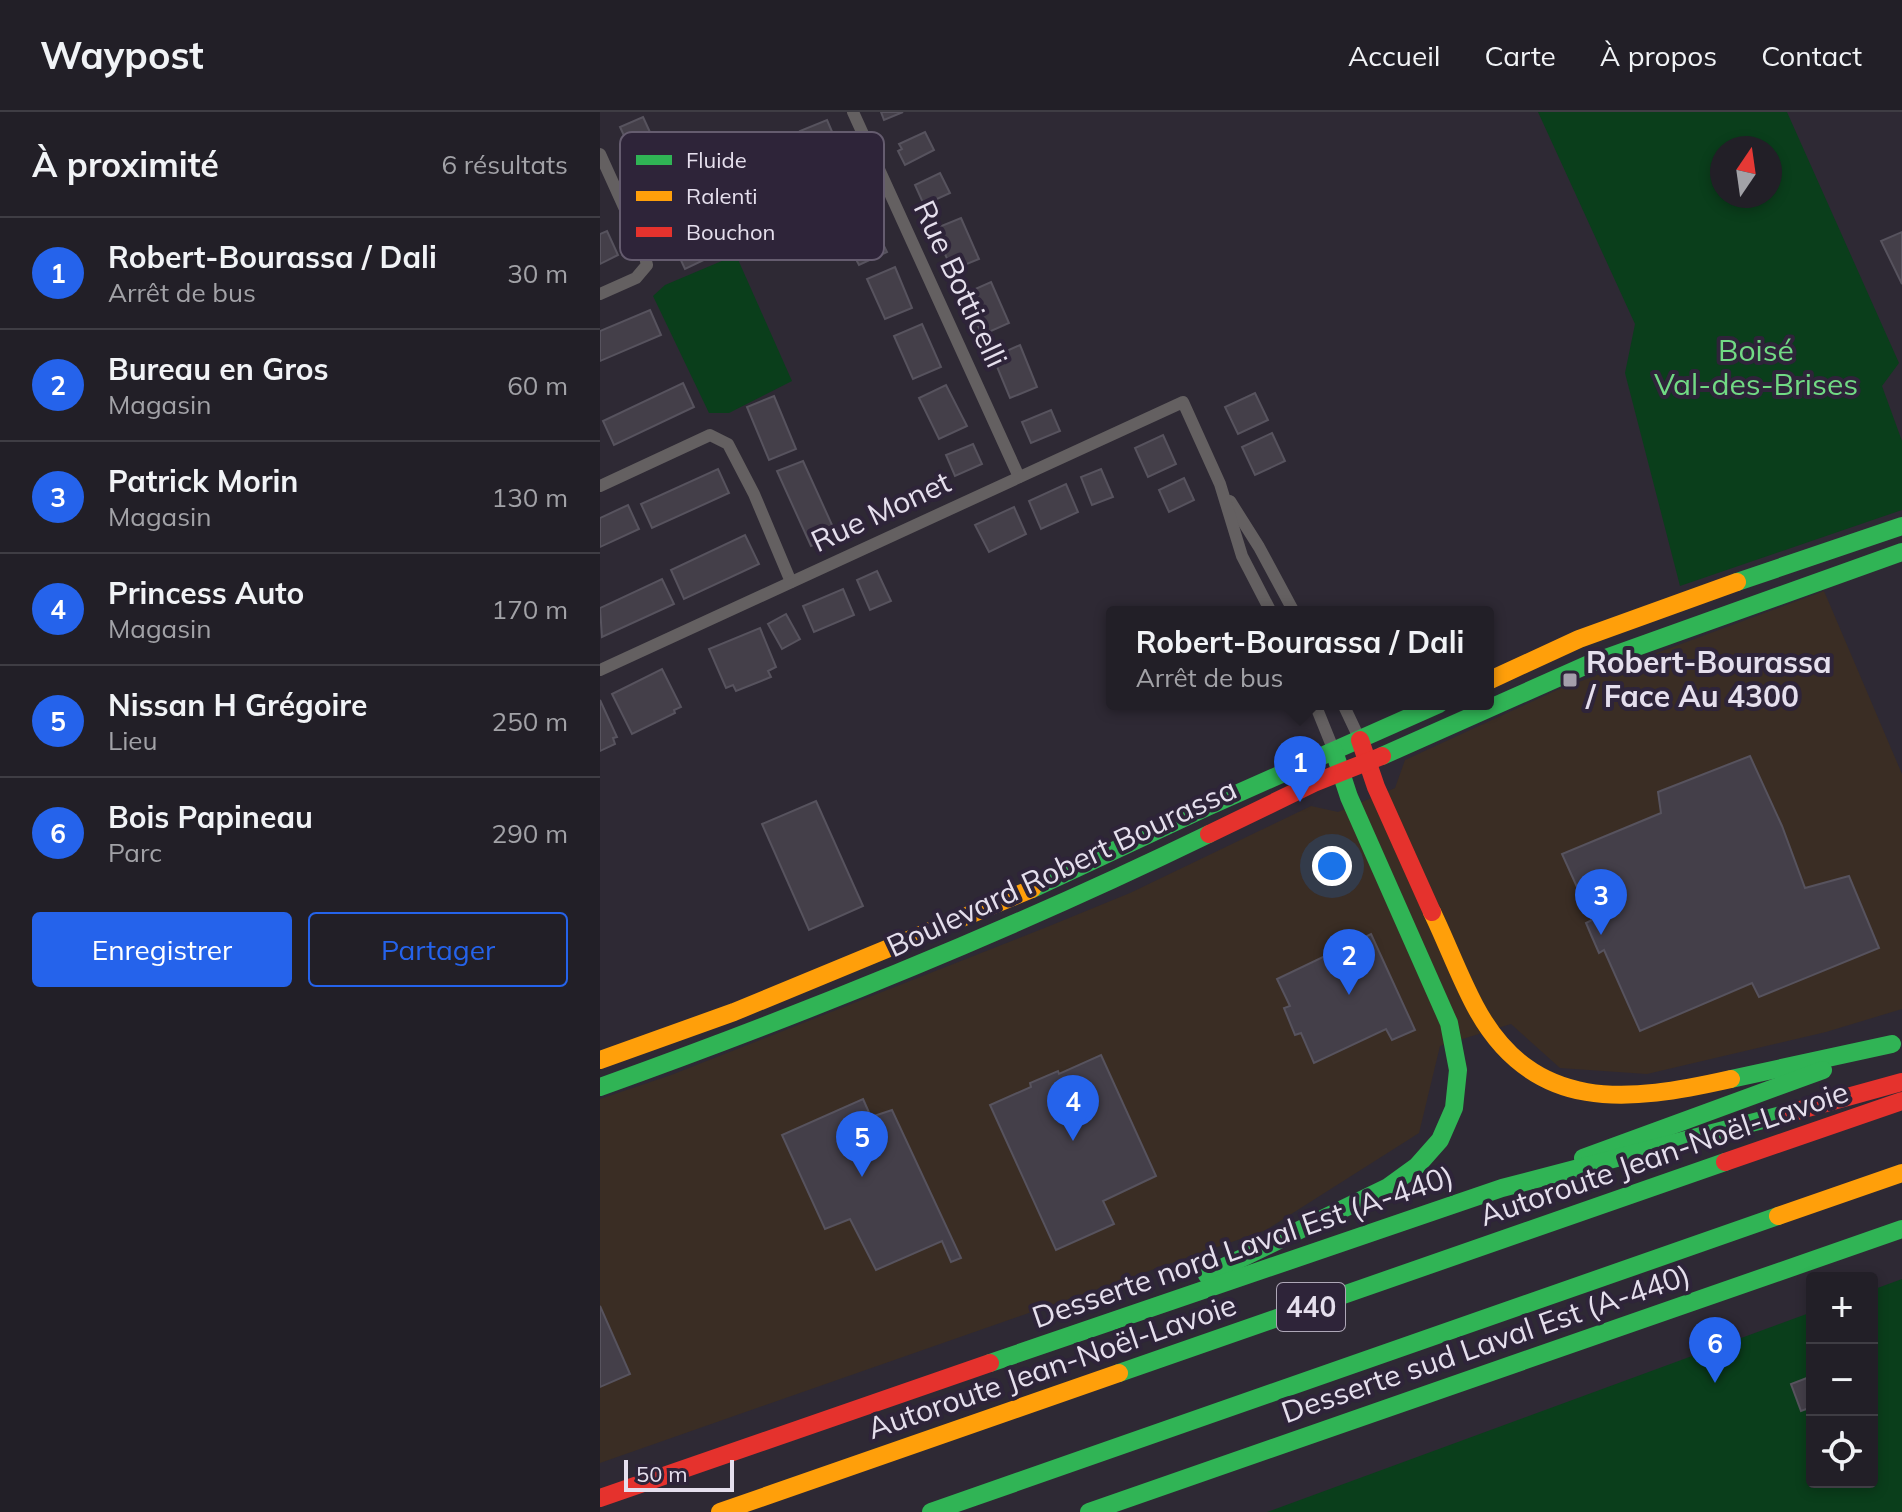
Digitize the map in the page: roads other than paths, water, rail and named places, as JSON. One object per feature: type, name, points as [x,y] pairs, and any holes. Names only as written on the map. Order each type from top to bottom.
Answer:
[{"type":"main road","points":[[1494,678],[1579,639],[1902,526]]},
{"type":"main road","name":"Boulevard Robert Bourassa","points":[[1494,706],[1589,664],[1902,552]]},
{"type":"main road","name":"Boulevard Robert Bourassa","points":[[600,1060],[734,1012],[889,950],[1090,864],[1207,807],[1426,710]]},
{"type":"main road","name":"Boulevard Robert Bourassa","points":[[600,1087],[749,1034],[923,964],[1341,772],[1485,710]]},
{"type":"main road","points":[[1360,740],[1376,787],[1476,1008],[1503,1047],[1538,1076],[1586,1093],[1641,1096],[1703,1086],[1897,1042]]},
{"type":"main road","points":[[1133,1313],[1393,1183],[1428,1156],[1451,1118],[1458,1095],[1459,1071],[1449,1023],[1334,751]]},
{"type":"main road","name":"Desserte nord Laval Est (A-440)","points":[[600,1498],[1502,1188],[1897,1042]]},
{"type":"main road","points":[[1502,1188],[1679,1144],[1902,1082]]},
{"type":"main road","name":"Autoroute Jean-Noël-Lavoie","points":[[720,1512],[1902,1101]]},
{"type":"main road","name":"440","points":[[931,1512],[1902,1173]]},
{"type":"main road","name":"Desserte sud Laval Est (A-440)","points":[[1089,1512],[1902,1229]]},
{"type":"street","name":"Rue Botticelli","points":[[853,112],[862,132]]},
{"type":"street","points":[[600,154],[620,198]]},
{"type":"street","name":"Rue Botticelli","points":[[884,180],[1019,477]]},
{"type":"street","points":[[600,294],[636,278],[647,265],[646,260]]},
{"type":"street","name":"Rue Monet","points":[[600,670],[1183,402],[1220,484]]},
{"type":"street","points":[[600,486],[710,435],[728,444],[754,494],[791,582]]},
{"type":"street","points":[[1220,484],[1242,556],[1268,606]]},
{"type":"street","points":[[1220,484],[1291,606]]},
{"type":"street","points":[[1317,710],[1334,751]]},
{"type":"street","points":[[1346,710],[1360,740]]},
{"type":"place","name":"Robert-Bourassa / Face Au 4300","points":[[1570,680]]},
{"type":"place","name":"Robert-Bourassa / Dali","points":[[1300,802]]},
{"type":"place","name":"Patrick Morin","points":[[1601,935]]},
{"type":"place","name":"Bureau en Gros","points":[[1349,995]]},
{"type":"place","name":"Princess Auto","points":[[1073,1141]]},
{"type":"place","name":"Nissan H Grégoire","points":[[862,1177]]},
{"type":"place","name":"Bois Papineau","points":[[1715,1383]]},
{"type":"park label","name":"Boisé Val-des-Brises","points":[[1756,368]]}]
